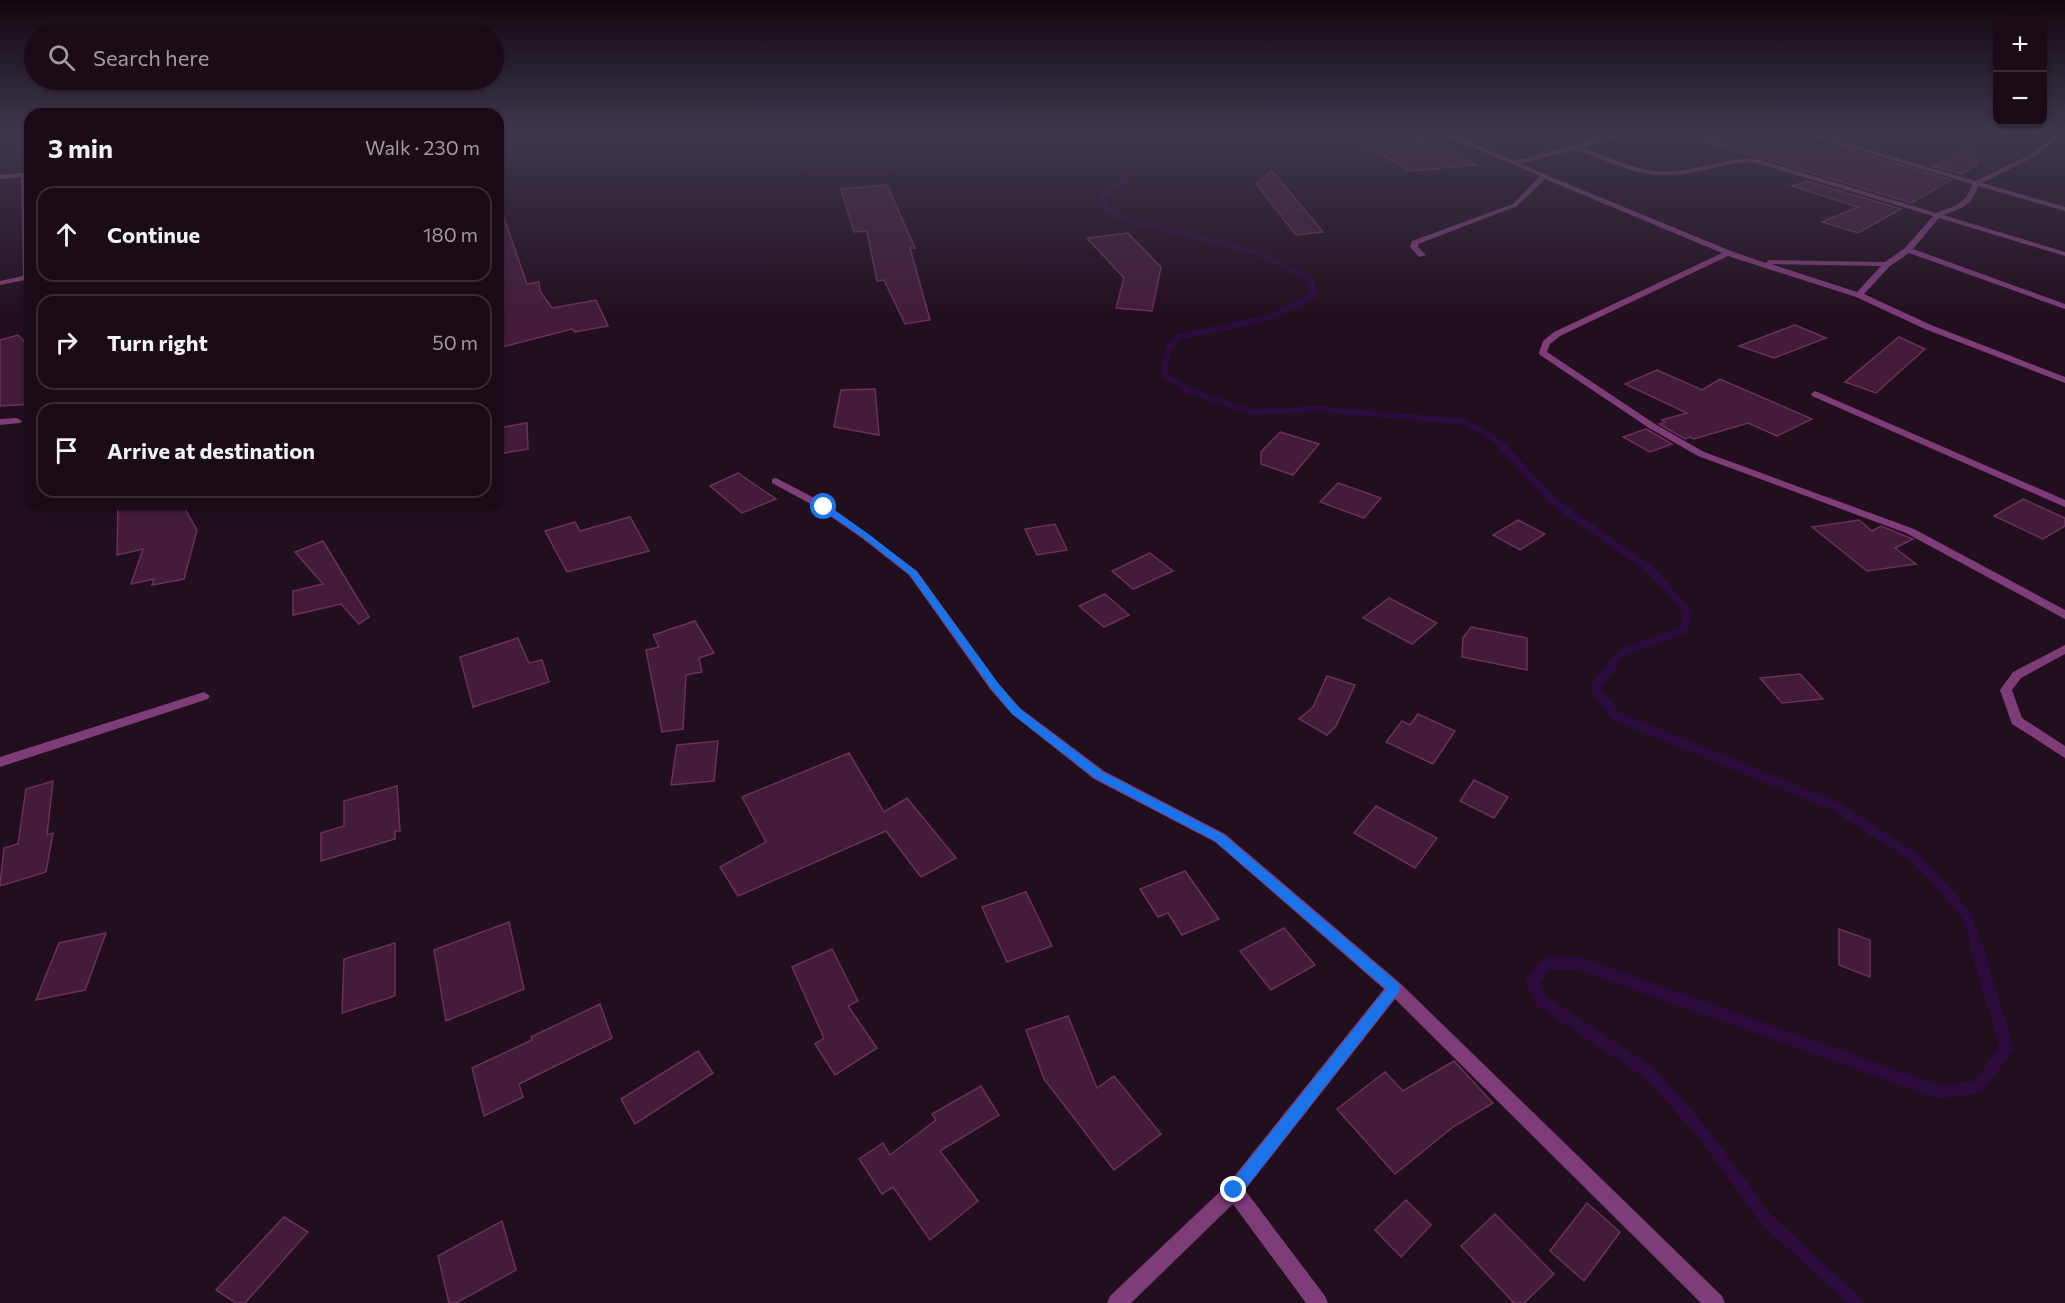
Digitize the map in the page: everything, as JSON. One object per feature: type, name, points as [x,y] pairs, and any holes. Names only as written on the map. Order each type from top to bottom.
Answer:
[{"type":"street","points":[[1422,255],[1414,247],[1415,243],[1515,205],[1525,195]]},
{"type":"street","points":[[1589,195],[1728,253],[1859,296],[1928,327],[2065,380]]},
{"type":"street","points":[[1873,195],[2065,254]]},
{"type":"street","points":[[1859,296],[1887,264],[1908,250],[1939,214],[1957,208],[1973,195]]},
{"type":"street","points":[[2018,195],[2065,208]]},
{"type":"street","points":[[1908,250],[2065,307]]},
{"type":"street","points":[[1728,253],[1557,334],[1546,343],[1543,353],[1652,426],[1701,454],[1910,531],[2065,615]]},
{"type":"street","points":[[1755,262],[1887,264]]},
{"type":"street","points":[[0,283],[24,278]]},
{"type":"street","points":[[1815,394],[2065,504]]},
{"type":"street","points":[[0,422],[17,421]]},
{"type":"street","points":[[776,481],[824,507],[913,573],[994,686],[1016,711],[1099,775],[1220,838],[1394,988],[1715,1303]]},
{"type":"street","points":[[2065,649],[2017,675],[2006,690],[2017,721],[2065,753]]},
{"type":"street","points":[[0,762],[204,696]]},
{"type":"street","points":[[1117,1303],[1234,1190],[1394,988]]},
{"type":"street","points":[[1234,1190],[1318,1303]]},
{"type":"building","points":[[843,195],[891,195],[915,248],[910,248],[930,320],[905,324],[884,280],[877,281],[867,231],[854,232]]},
{"type":"building","points":[[1264,195],[1292,195],[1323,232],[1296,235]]},
{"type":"building","points":[[1820,195],[1853,195],[1901,209],[1858,233],[1822,222],[1858,207]]},
{"type":"building","points":[[1884,195],[1925,195],[1911,203]]},
{"type":"building","points":[[504,218],[527,284],[539,282],[540,291],[552,308],[596,300],[608,326],[575,332],[572,329],[504,346]]},
{"type":"building","points":[[1128,233],[1161,267],[1152,311],[1116,308],[1124,278],[1087,238]]},
{"type":"building","points":[[1795,325],[1826,338],[1774,358],[1739,346]]},
{"type":"building","points":[[18,335],[24,341],[24,404],[0,406],[0,340]]},
{"type":"building","points":[[1899,337],[1925,349],[1876,393],[1845,382]]},
{"type":"building","points":[[1657,370],[1702,390],[1720,379],[1812,419],[1777,436],[1748,423],[1694,439],[1690,437],[1685,439],[1659,424],[1665,422],[1662,420],[1687,413],[1625,384]]},
{"type":"building","points":[[875,389],[879,435],[834,427],[841,390]]},
{"type":"building","points":[[527,423],[528,449],[504,453],[504,427]]},
{"type":"building","points":[[1646,429],[1672,444],[1650,452],[1623,437]]},
{"type":"building","points":[[1280,432],[1319,444],[1293,475],[1261,464],[1261,452]]},
{"type":"building","points":[[738,473],[776,499],[742,513],[710,486]]},
{"type":"building","points":[[1338,483],[1381,498],[1364,518],[1320,502]]},
{"type":"building","points":[[2023,499],[2065,518],[2065,526],[2043,539],[1994,516]]},
{"type":"building","points":[[118,510],[185,510],[197,530],[184,579],[152,585],[154,579],[131,584],[143,549],[117,555]]},
{"type":"building","points":[[630,517],[649,551],[567,572],[545,531],[575,522],[580,531]]},
{"type":"building","points":[[1518,520],[1545,534],[1520,550],[1493,535]]},
{"type":"building","points":[[1859,520],[1872,531],[1881,526],[1913,539],[1895,548],[1916,564],[1867,571],[1812,527]]},
{"type":"building","points":[[1055,524],[1067,550],[1037,555],[1025,529]]},
{"type":"building","points":[[323,541],[369,617],[359,624],[341,604],[293,615],[293,591],[323,584],[295,552]]},
{"type":"building","points":[[1150,553],[1173,571],[1133,589],[1112,571]]},
{"type":"building","points":[[1105,594],[1129,615],[1104,627],[1079,606]]},
{"type":"building","points":[[1389,598],[1437,623],[1412,644],[1363,618]]},
{"type":"building","points":[[695,621],[714,653],[699,658],[702,672],[686,675],[683,729],[662,732],[646,650],[659,647],[653,635]]},
{"type":"building","points":[[1471,627],[1527,638],[1527,670],[1462,657],[1463,638]]},
{"type":"building","points":[[518,638],[529,663],[542,660],[549,682],[473,707],[460,657]]},
{"type":"building","points":[[1800,674],[1823,699],[1782,703],[1760,678]]},
{"type":"building","points":[[1327,676],[1355,685],[1336,726],[1327,735],[1299,719],[1313,707]]},
{"type":"building","points":[[1418,714],[1455,731],[1433,764],[1386,742],[1402,721],[1410,725]]},
{"type":"building","points":[[718,741],[714,781],[671,785],[677,745]]},
{"type":"building","points":[[849,753],[884,812],[907,798],[956,858],[921,877],[886,831],[738,896],[720,867],[766,842],[742,797]]},
{"type":"building","points":[[1474,780],[1508,797],[1494,818],[1460,801]]},
{"type":"building","points":[[53,781],[47,835],[53,833],[46,872],[0,886],[4,848],[18,844],[26,789]]},
{"type":"building","points":[[397,786],[400,831],[395,831],[395,839],[321,861],[321,833],[344,826],[344,801]]},
{"type":"building","points":[[1376,806],[1437,838],[1415,868],[1354,833]]},
{"type":"building","points":[[1185,871],[1219,919],[1182,935],[1168,913],[1158,917],[1140,889]]},
{"type":"building","points":[[1026,892],[1052,946],[1007,962],[982,907]]},
{"type":"building","points":[[509,922],[524,989],[446,1021],[434,950]]},
{"type":"building","points":[[1284,928],[1315,965],[1271,990],[1240,951]]},
{"type":"building","points":[[1839,929],[1870,940],[1870,977],[1839,965]]},
{"type":"building","points":[[106,933],[85,990],[36,1000],[59,943]]},
{"type":"building","points":[[395,943],[395,996],[342,1013],[344,959]]},
{"type":"building","points":[[832,949],[858,1001],[848,1006],[877,1048],[835,1075],[815,1044],[824,1038],[792,967]]},
{"type":"building","points":[[600,1004],[612,1038],[519,1084],[523,1097],[484,1116],[472,1068]]},
{"type":"building","points":[[1068,1016],[1097,1088],[1114,1076],[1161,1134],[1114,1170],[1044,1079],[1026,1030]]},
{"type":"building","points":[[698,1051],[713,1073],[635,1124],[621,1099]]},
{"type":"building","points":[[1454,1061],[1493,1103],[1453,1127],[1395,1174],[1337,1109],[1385,1072],[1403,1091]]},
{"type":"building","points":[[981,1086],[999,1115],[940,1151],[978,1201],[930,1240],[893,1187],[882,1194],[859,1159],[883,1143],[890,1155],[936,1120],[932,1114]]},
{"type":"building","points":[[1406,1200],[1431,1225],[1401,1257],[1375,1230]]},
{"type":"building","points":[[1587,1203],[1620,1232],[1584,1281],[1550,1251]]},
{"type":"building","points":[[1495,1214],[1554,1274],[1524,1303],[1514,1303],[1461,1246]]},
{"type":"building","points":[[284,1217],[308,1232],[245,1303],[236,1303],[216,1290]]},
{"type":"building","points":[[502,1221],[516,1270],[456,1303],[449,1303],[438,1256]]},
{"type":"waterway","points":[[1105,195],[1102,197],[1106,210],[1132,221],[1256,252],[1296,272]]},
{"type":"waterway","points":[[1293,270],[1309,278],[1315,295],[1268,318],[1178,337],[1168,349],[1164,375],[1189,391],[1252,412],[1320,409],[1465,422],[1496,440],[1501,446]]},
{"type":"waterway","points":[[1500,444],[1554,502],[1651,570],[1688,612],[1683,630],[1621,653],[1611,666]]},
{"type":"waterway","points":[[1612,665],[1595,689],[1616,716],[1835,806],[1917,859],[1967,915],[1977,947]]},
{"type":"waterway","points":[[1857,1303],[1766,1219],[1702,1132],[1650,1073],[1542,1001],[1532,981],[1548,963],[1578,963],[1939,1092],[1978,1087],[2007,1048],[1976,946]]},
{"type":"route","points":[[824,507],[913,573],[994,686],[1016,711],[1099,775],[1220,838],[1394,988],[1234,1190]]}]
